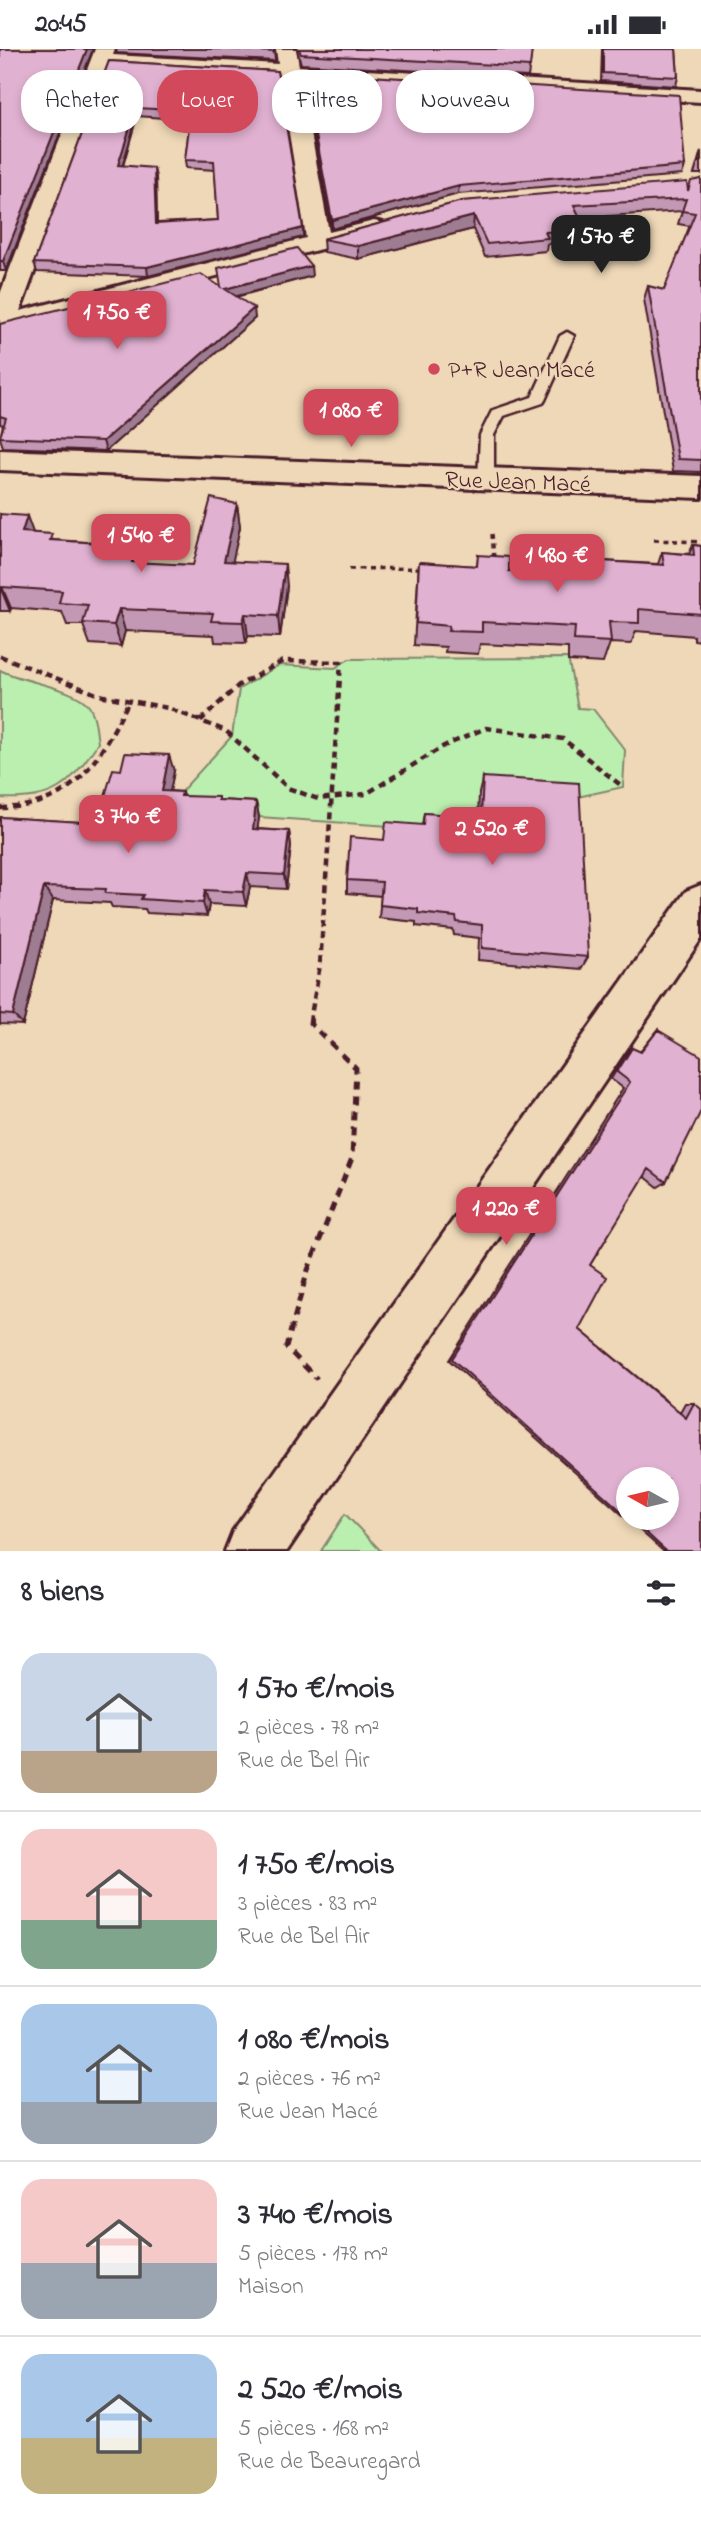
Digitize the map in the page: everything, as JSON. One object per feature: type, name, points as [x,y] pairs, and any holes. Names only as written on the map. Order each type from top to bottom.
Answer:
[{"type":"street","points":[[1,324],[102,55],[287,60],[701,96]]},
{"type":"street","points":[[287,60],[319,243]]},
{"type":"street","points":[[1,324],[395,222]]},
{"type":"street","name":"Rue Jean Macé","points":[[0,460],[701,487]]},
{"type":"street","points":[[253,1551],[701,904]]},
{"type":"lane","points":[[486,479],[487,435],[498,414],[538,401],[567,336]]},
{"type":"path","points":[[492,534],[495,568]]},
{"type":"path","points":[[654,540],[701,542]]},
{"type":"path","points":[[348,569],[429,568]]},
{"type":"path","points":[[0,656],[99,695],[168,708],[226,731],[288,788],[318,799],[366,794],[444,746],[486,728],[563,739],[623,787]]},
{"type":"path","points":[[200,721],[239,685],[283,661],[341,662],[320,965],[310,1023],[356,1068],[352,1158],[308,1270],[286,1347],[350,1411]]},
{"type":"path","points":[[0,808],[19,810],[65,794],[100,755],[129,701]]},
{"type":"green space","points":[[568,658],[578,708],[593,709],[625,750],[623,787],[573,798],[477,832],[259,817],[167,807],[232,736],[239,689],[279,665],[335,668],[349,659]]},
{"type":"green space","points":[[0,670],[72,694],[88,705],[93,713],[98,743],[69,780],[48,793],[0,798]]},
{"type":"green space","points":[[345,1514],[381,1551],[321,1551]]},
{"type":"building","points":[[0,49],[87,49],[79,70],[21,70],[21,133],[54,133],[3,261],[0,261]]},
{"type":"building","points":[[227,49],[274,49],[274,52]]},
{"type":"building","points":[[299,49],[532,49],[530,67],[301,54]]},
{"type":"building","points":[[603,49],[676,49],[678,77],[603,73]]},
{"type":"building","points":[[109,61],[272,71],[272,133],[287,133],[303,228],[147,267],[34,263],[82,133],[128,133],[118,165],[154,168],[156,224],[218,220],[214,161],[185,160],[188,133],[258,133],[258,70],[157,70],[157,109],[143,108],[143,70],[106,70]]},
{"type":"building","points":[[382,77],[396,78],[396,133],[534,133],[534,86],[679,95],[685,166],[459,186],[332,220],[316,133],[382,133]]},
{"type":"building","points":[[701,179],[701,460],[678,459],[648,286],[664,290],[695,213],[682,211],[686,199],[574,205],[583,224],[568,226],[570,231],[545,232],[548,238],[487,244],[474,216],[358,246],[323,239],[462,201],[687,182],[688,191],[691,181]]},
{"type":"building","points":[[297,248],[311,266],[225,289],[254,308],[103,441],[0,437],[6,418],[0,416],[0,324],[201,274],[221,287],[218,268]]},
{"type":"building","points":[[211,498],[237,504],[224,561],[285,564],[278,616],[245,614],[243,622],[211,621],[213,613],[119,609],[114,625],[83,623],[88,605],[59,603],[62,591],[0,589],[0,514],[27,516],[22,532],[52,534],[50,540],[136,545],[132,562],[193,565]]},
{"type":"building","points":[[693,545],[701,546],[701,614],[639,609],[639,623],[609,622],[611,642],[574,640],[575,627],[482,622],[482,632],[448,631],[449,626],[416,623],[419,562],[477,566],[478,555],[509,557],[509,571],[571,574],[570,555],[602,557],[602,561],[664,565],[662,552],[694,555]]},
{"type":"building","points":[[125,753],[169,755],[162,791],[182,792],[181,796],[256,802],[253,829],[289,831],[284,875],[247,873],[243,892],[205,890],[203,903],[141,899],[143,895],[105,893],[106,889],[44,887],[13,1015],[0,1014],[0,817],[97,823],[113,769],[121,770]]},
{"type":"building","points":[[483,777],[579,783],[588,957],[482,948],[482,925],[457,922],[456,917],[418,913],[418,909],[380,905],[382,882],[347,880],[350,837],[384,840],[386,822],[423,825],[424,813],[481,817]]},
{"type":"building","points":[[658,1030],[701,1056],[701,1111],[666,1182],[649,1169],[590,1265],[607,1277],[579,1329],[686,1418],[694,1403],[701,1409],[701,1551],[666,1551],[643,1530],[679,1530],[679,1467],[616,1467],[616,1506],[452,1359],[630,1082],[617,1072],[632,1048],[641,1052]]},
{"type":"place","name":"P+R Jean Macé","points":[[434,369]]}]
